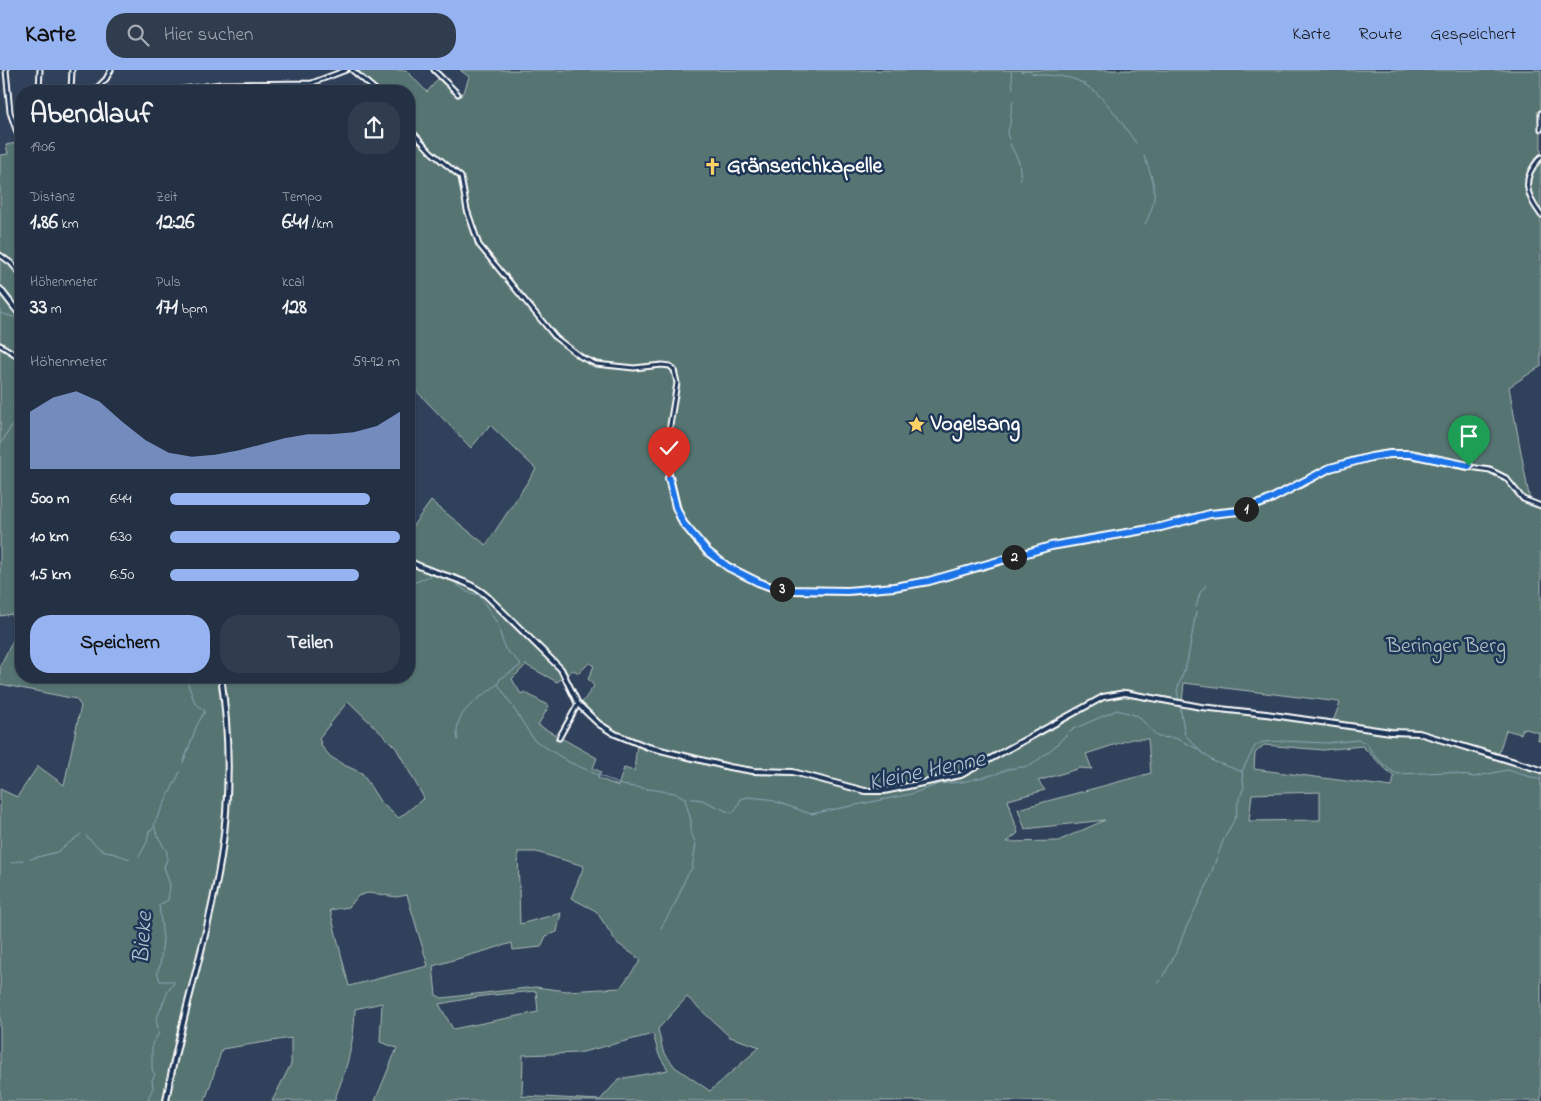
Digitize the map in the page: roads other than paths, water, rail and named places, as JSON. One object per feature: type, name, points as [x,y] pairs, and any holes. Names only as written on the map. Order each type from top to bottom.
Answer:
[{"type":"street","points":[[6,70],[10,112],[15,126]]},
{"type":"street","points":[[39,85],[40,70]]},
{"type":"street","points":[[71,85],[72,70]]},
{"type":"street","points":[[101,85],[106,80],[111,70]]},
{"type":"street","points":[[213,85],[314,83],[346,70]]},
{"type":"street","points":[[352,70],[370,85]]},
{"type":"street","points":[[434,70],[458,94]]},
{"type":"street","points":[[1541,113],[1541,129]]},
{"type":"street","points":[[415,134],[435,156],[459,175],[462,180],[467,210],[479,245],[559,340],[581,357],[596,364],[634,368],[664,365],[674,370],[677,383],[665,455],[678,515],[688,531],[708,552],[728,567],[769,587],[799,591],[855,591],[929,581],[1051,546],[1161,527],[1210,514],[1239,511],[1267,501],[1330,468],[1390,454],[1422,456],[1494,472],[1506,478],[1521,498],[1541,506]]},
{"type":"street","points":[[1541,157],[1531,168],[1527,183],[1530,196],[1541,215]]},
{"type":"street","points":[[0,255],[15,268]]},
{"type":"street","points":[[0,289],[15,308]]},
{"type":"street","points":[[0,345],[15,354]]},
{"type":"street","points":[[415,563],[455,577],[487,596],[561,669],[570,692],[578,704],[611,732],[648,747],[736,768],[753,771],[783,770],[870,791],[884,791],[961,775],[1103,697],[1125,693],[1201,707],[1266,714],[1391,732],[1419,733],[1541,770]]},
{"type":"street","points":[[166,1101],[214,894],[224,833],[228,753],[222,683]]},
{"type":"street","points":[[559,738],[578,704]]},
{"type":"waterway","points":[[1011,70],[1013,88]]},
{"type":"waterway","points":[[1019,70],[1023,72]]},
{"type":"waterway","points":[[1031,73],[1070,78],[1091,88],[1116,114],[1136,143]]},
{"type":"waterway","points":[[1009,139],[1007,134],[1013,100]]},
{"type":"waterway","points":[[1010,144],[1019,162],[1021,180]]},
{"type":"waterway","points":[[1144,156],[1154,190],[1153,205],[1145,224]]},
{"type":"waterway","name":"Kleine Henne","points":[[0,313],[15,317]]},
{"type":"waterway","points":[[0,445],[15,421]]},
{"type":"waterway","name":"Kleine Henne","points":[[415,582],[432,575],[451,580],[467,592],[479,595],[497,623],[505,649],[520,663],[520,666],[500,679],[498,684],[534,740],[569,762],[621,785],[675,793],[685,798],[702,800],[731,813],[735,811],[741,799],[747,797],[768,799],[811,814],[911,794],[939,784],[962,782],[996,774],[1008,769],[1030,766],[1052,749],[1071,730],[1117,710],[1138,716],[1158,737],[1175,738],[1198,749],[1213,761],[1240,771],[1242,771],[1255,746],[1263,742],[1327,743],[1358,740],[1366,743],[1374,755],[1397,774],[1446,772],[1474,777],[1507,770],[1541,780]]},
{"type":"waterway","points":[[1196,607],[1200,593],[1206,585]]},
{"type":"waterway","points":[[1196,612],[1187,663],[1177,690],[1185,735],[1198,748]]},
{"type":"waterway","name":"Bieke","points":[[183,763],[197,725],[205,711],[195,703],[188,683]]},
{"type":"waterway","points":[[458,740],[457,730],[463,713],[498,684]]},
{"type":"waterway","points":[[1157,983],[1163,977],[1178,949],[1206,887],[1223,841],[1236,816],[1238,803],[1244,787],[1242,771]]},
{"type":"waterway","name":"Bieke","points":[[149,1101],[153,1088],[152,1080],[155,1075],[152,1069],[152,1044],[159,1033],[156,1020],[168,991],[174,983],[173,981],[160,981],[157,972],[160,966],[163,939],[159,905],[168,900],[170,885],[164,867],[167,852],[157,835],[154,824],[180,772]]},
{"type":"waterway","points":[[661,928],[692,868],[696,844],[691,832],[691,821],[685,799]]},
{"type":"waterway","points":[[139,857],[147,842],[149,831],[154,828]]},
{"type":"waterway","points":[[30,859],[57,852],[81,834]]},
{"type":"waterway","points":[[86,836],[100,849],[130,859]]},
{"type":"waterway","points":[[11,863],[23,860]]},
{"type":"place","name":"Gränserichkapelle","points":[[713,167]]},
{"type":"place","name":"Vogelsang","points":[[917,425]]},
{"type":"park label","name":"Beringer Berg","points":[[1446,647]]}]
